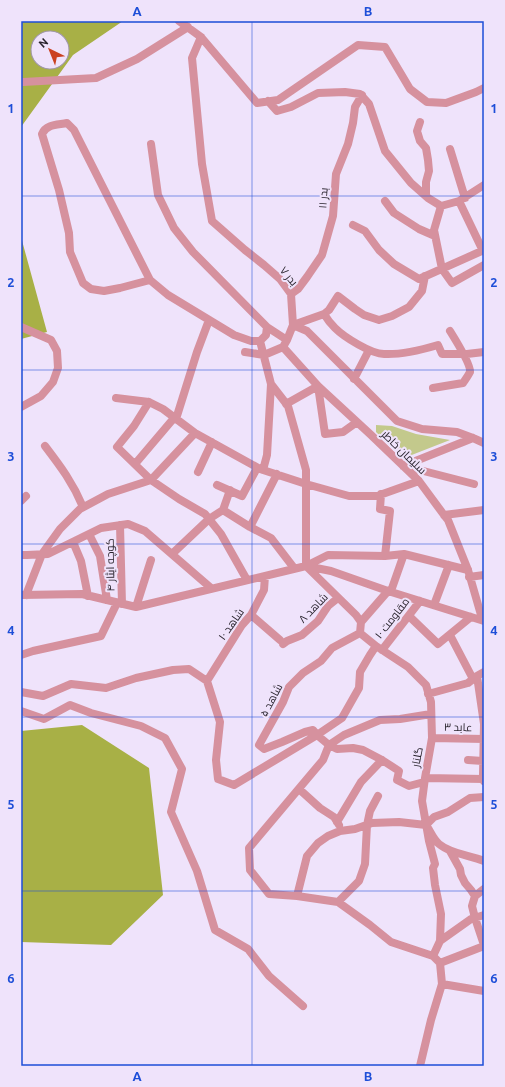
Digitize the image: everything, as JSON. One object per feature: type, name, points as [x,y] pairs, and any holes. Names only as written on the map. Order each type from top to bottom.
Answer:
[{"type":"street","points":[[179,21],[201,37],[258,103],[278,100],[358,45],[385,47],[410,89],[427,102],[446,103],[484,88]]},
{"type":"street","points":[[21,82],[96,78],[137,59],[188,27]]},
{"type":"street","name":"بدر ۷","points":[[201,37],[192,58],[202,164],[212,221],[280,279],[291,294],[293,325]]},
{"type":"street","points":[[268,101],[277,111],[291,107],[318,93],[345,92],[362,95],[369,104],[385,151],[411,183],[441,206]]},
{"type":"street","name":"بدر ۱۱","points":[[291,294],[298,289],[322,255],[333,216],[336,174],[348,144],[354,123],[355,107],[362,95]]},
{"type":"street","points":[[420,122],[417,131],[420,141],[426,148],[429,171],[426,182],[426,196]]},
{"type":"street","points":[[150,280],[104,291],[91,290],[83,283],[70,252],[69,233],[59,190],[42,134],[44,130],[50,126],[67,123],[74,130],[150,280],[168,295],[234,335],[251,341],[260,341],[266,335],[267,327]]},
{"type":"street","name":"سلیمان خاطر","points":[[151,144],[158,195],[174,228],[193,252],[285,344],[318,386],[419,481],[448,520],[484,620]]},
{"type":"street","points":[[441,206],[434,230],[442,269],[452,283],[484,265],[481,252],[462,199],[450,149]]},
{"type":"street","points":[[441,206],[462,199],[484,185]]},
{"type":"street","points":[[385,201],[394,214],[419,229],[435,236]]},
{"type":"street","points":[[353,225],[365,231],[379,250],[394,264],[420,278],[481,252]]},
{"type":"street","points":[[245,352],[264,355],[285,344],[293,325],[324,314],[338,296],[364,315],[379,320],[392,316],[409,307],[422,291],[425,276]]},
{"type":"street","points":[[324,314],[336,329],[351,340],[369,350],[383,354],[416,351],[438,346],[442,354],[474,354],[484,352]]},
{"type":"street","points":[[135,464],[175,418],[209,320]]},
{"type":"street","points":[[293,325],[307,331],[397,421],[422,429],[457,432],[484,443]]},
{"type":"street","points":[[21,327],[51,340],[57,351],[58,368],[53,382],[41,396],[21,407]]},
{"type":"street","points":[[433,388],[463,383],[469,374],[470,369],[450,331]]},
{"type":"street","points":[[218,485],[242,496],[260,469],[267,455],[270,384],[260,341]]},
{"type":"street","points":[[354,378],[369,350]]},
{"type":"street","points":[[270,384],[286,404],[306,470],[306,566],[356,615],[361,622]]},
{"type":"street","points":[[286,404],[318,386],[325,434],[343,432],[357,422]]},
{"type":"street","points":[[116,398],[149,402],[163,409],[195,434],[260,469],[349,496],[377,496],[419,481]]},
{"type":"street","points":[[149,402],[134,426],[117,447],[151,480],[205,514],[221,534],[247,580]]},
{"type":"street","points":[[195,434],[151,480],[108,494],[80,509],[60,529],[42,554],[23,595],[82,594],[136,607],[306,566],[328,555],[385,556],[404,554],[449,565],[468,573],[484,575]]},
{"type":"street","points":[[403,466],[473,438]]},
{"type":"street","points":[[198,472],[212,442]]},
{"type":"street","points":[[45,446],[77,491],[83,507]]},
{"type":"street","points":[[403,466],[474,484]]},
{"type":"street","points":[[250,527],[277,474]]},
{"type":"street","points":[[172,554],[209,519],[223,510],[230,490]]},
{"type":"street","points":[[381,494],[380,509],[390,511],[385,556]]},
{"type":"street","points":[[223,510],[271,538],[294,568]]},
{"type":"street","points":[[444,515],[484,510]]},
{"type":"street","points":[[21,555],[48,554],[101,528],[128,524],[145,531],[211,588]]},
{"type":"street","name":"کوچه ایثار ۴","points":[[120,525],[120,603]]},
{"type":"street","points":[[89,534],[100,556],[107,600]]},
{"type":"street","points":[[73,542],[81,561],[88,596]]},
{"type":"street","points":[[404,554],[390,591],[361,622],[360,633],[379,648],[408,667],[426,685],[428,694],[468,683],[478,676]]},
{"type":"street","points":[[136,607],[151,560]]},
{"type":"street","points":[[434,605],[449,565]]},
{"type":"street","points":[[306,566],[331,571],[420,601],[484,620]]},
{"type":"street","name":"شاهد ۱۰","points":[[207,680],[242,625],[251,615],[264,590],[265,576]]},
{"type":"street","name":"شاهد ۸","points":[[251,615],[281,642],[287,641],[302,635],[318,621],[328,606],[338,598]]},
{"type":"street","name":"مقاومت ۱۰","points":[[207,680],[220,722],[216,760],[218,779],[234,785],[317,735],[342,718],[359,688],[360,672],[370,655],[379,648],[409,616],[420,601]]},
{"type":"street","points":[[21,655],[101,636],[120,603]]},
{"type":"street","points":[[409,616],[438,644],[471,617]]},
{"type":"street","name":"شاهد ۵","points":[[317,735],[313,730],[264,749],[259,745],[283,702],[289,687],[303,673],[321,661],[332,648],[360,633]]},
{"type":"street","points":[[317,735],[337,750],[353,748],[363,750],[382,760],[399,770],[397,780],[409,786],[425,780],[484,780],[484,724],[478,676],[450,635]]},
{"type":"street","points":[[21,692],[43,696],[71,684],[106,688],[136,678],[173,670],[189,669],[207,680]]},
{"type":"street","name":"گلنار","points":[[428,694],[431,702],[432,738],[422,801],[429,841],[435,864],[433,868],[435,885],[441,914],[440,941]]},
{"type":"street","points":[[21,711],[44,719],[70,705],[91,713],[141,726],[165,738],[182,769],[170,812],[198,871],[215,930],[248,950],[269,976],[303,1006]]},
{"type":"street","points":[[420,1066],[431,1020],[442,984],[440,963],[433,956],[391,942],[338,902],[297,896],[269,894],[250,870],[249,848],[323,760],[329,745],[344,735],[380,720],[400,719],[431,714]]},
{"type":"street","name":"عابد ۳","points":[[432,738],[484,739]]},
{"type":"street","points":[[337,822],[362,782],[382,760]]},
{"type":"street","points":[[468,760],[483,761]]},
{"type":"street","points":[[298,789],[320,808],[334,817],[346,830]]},
{"type":"street","points":[[338,902],[359,881],[365,864],[367,825],[370,811],[378,796]]},
{"type":"street","points":[[426,825],[434,817],[448,812],[470,798],[484,797]]},
{"type":"street","points":[[297,896],[307,856],[318,843],[328,836],[340,831],[372,823],[399,822],[426,825],[438,843],[450,851],[484,861]]},
{"type":"street","points":[[450,851],[460,869],[465,883],[475,896]]},
{"type":"street","points":[[440,963],[484,946],[474,918],[472,906],[475,896],[484,889]]},
{"type":"street","points":[[433,956],[440,941],[471,919],[484,915]]},
{"type":"street","points":[[442,984],[484,991]]},
{"type":"green space","points":[[21,21],[123,21],[73,55],[70,59],[70,30],[30,30],[30,70],[62,70],[21,127]]},
{"type":"green space","points":[[21,237],[47,332],[21,339]]},
{"type":"green space","points":[[376,425],[392,426],[416,434],[450,440],[404,458],[376,432]]},
{"type":"green space","points":[[82,725],[149,768],[163,895],[111,945],[21,942],[21,731]]}]
